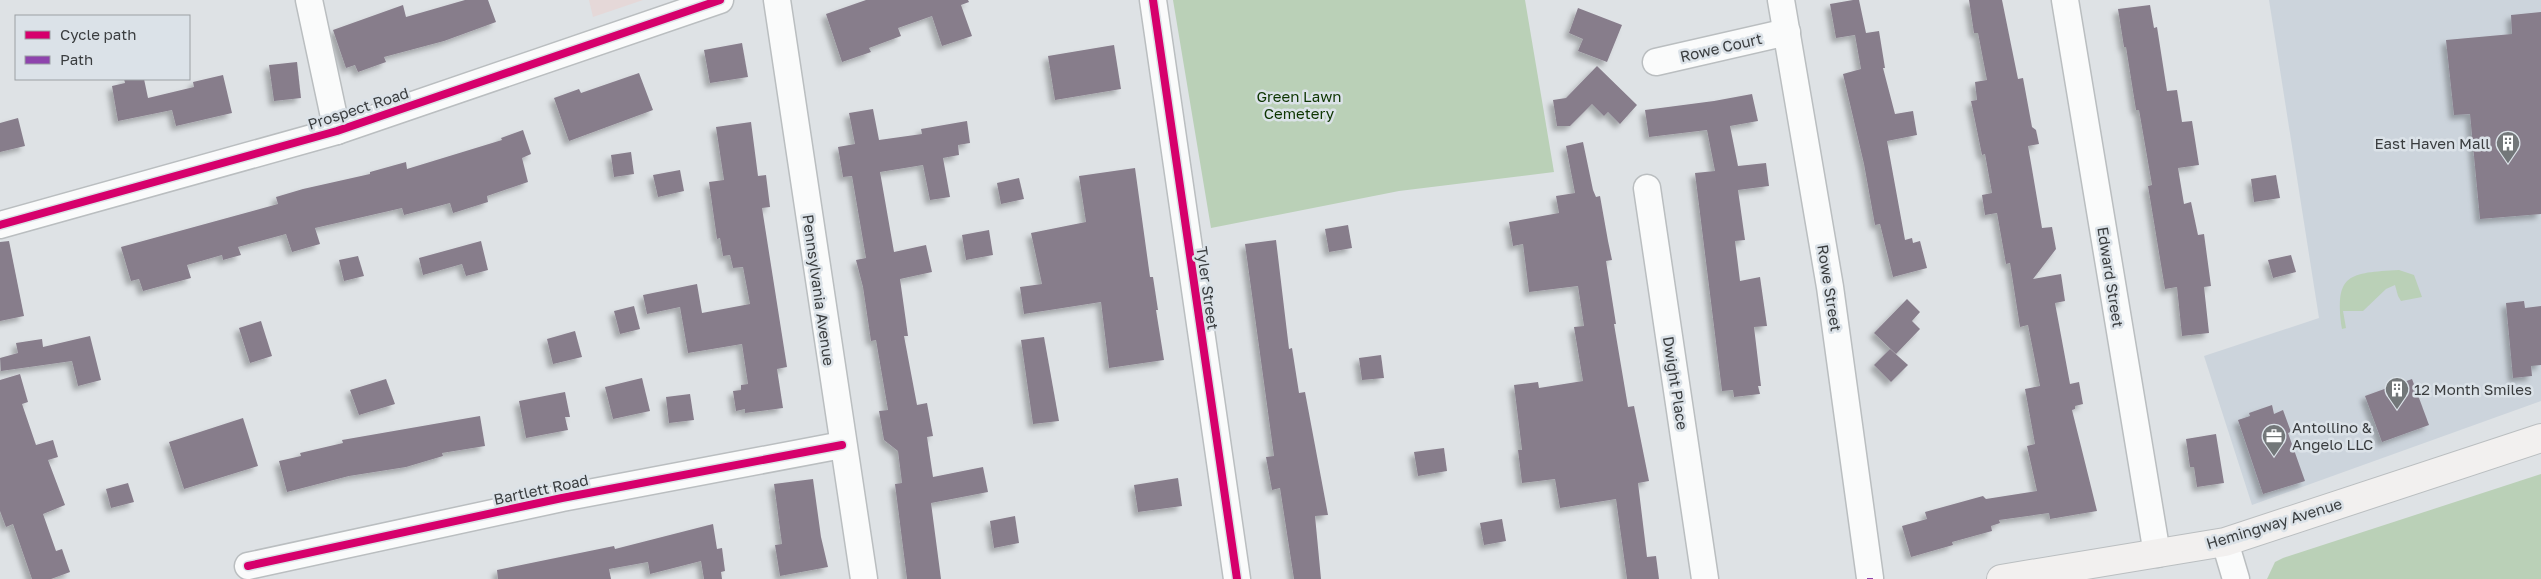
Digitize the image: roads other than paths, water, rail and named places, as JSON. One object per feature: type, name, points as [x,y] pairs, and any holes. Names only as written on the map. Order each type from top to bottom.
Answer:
[{"type":"main road","name":"Hemingway Avenue","points":[[2000,579],[2225,542],[2541,438]]},
{"type":"street","points":[[309,0],[337,131]]},
{"type":"street","name":"Prospect Road","points":[[0,225],[337,131],[720,0]]},
{"type":"street","name":"Pennsylvania Avenue","points":[[777,0],[842,445],[864,579]]},
{"type":"street","name":"Tyler Street","points":[[1153,0],[1237,579]]},
{"type":"street","name":"Rowe Street","points":[[1782,0],[1830,288],[1870,578]]},
{"type":"street","name":"Edward Street","points":[[2065,0],[2158,554]]},
{"type":"street","name":"Rowe Court","points":[[1656,62],[1787,32]]},
{"type":"street","name":"Dwight Place","points":[[1647,188],[1705,579]]},
{"type":"street","name":"Bartlett Road","points":[[248,566],[562,498],[842,445]]},
{"type":"street","points":[[2225,542],[2236,579]]},
{"type":"place","name":"East Haven Mall","points":[[2508,164]]},
{"type":"place","name":"12 Month Smiles","points":[[2397,410]]},
{"type":"place","name":"Antollino & Angelo LLC","points":[[2274,457]]},
{"type":"park label","name":"Green Lawn Cemetery","points":[[1299,104]]}]
